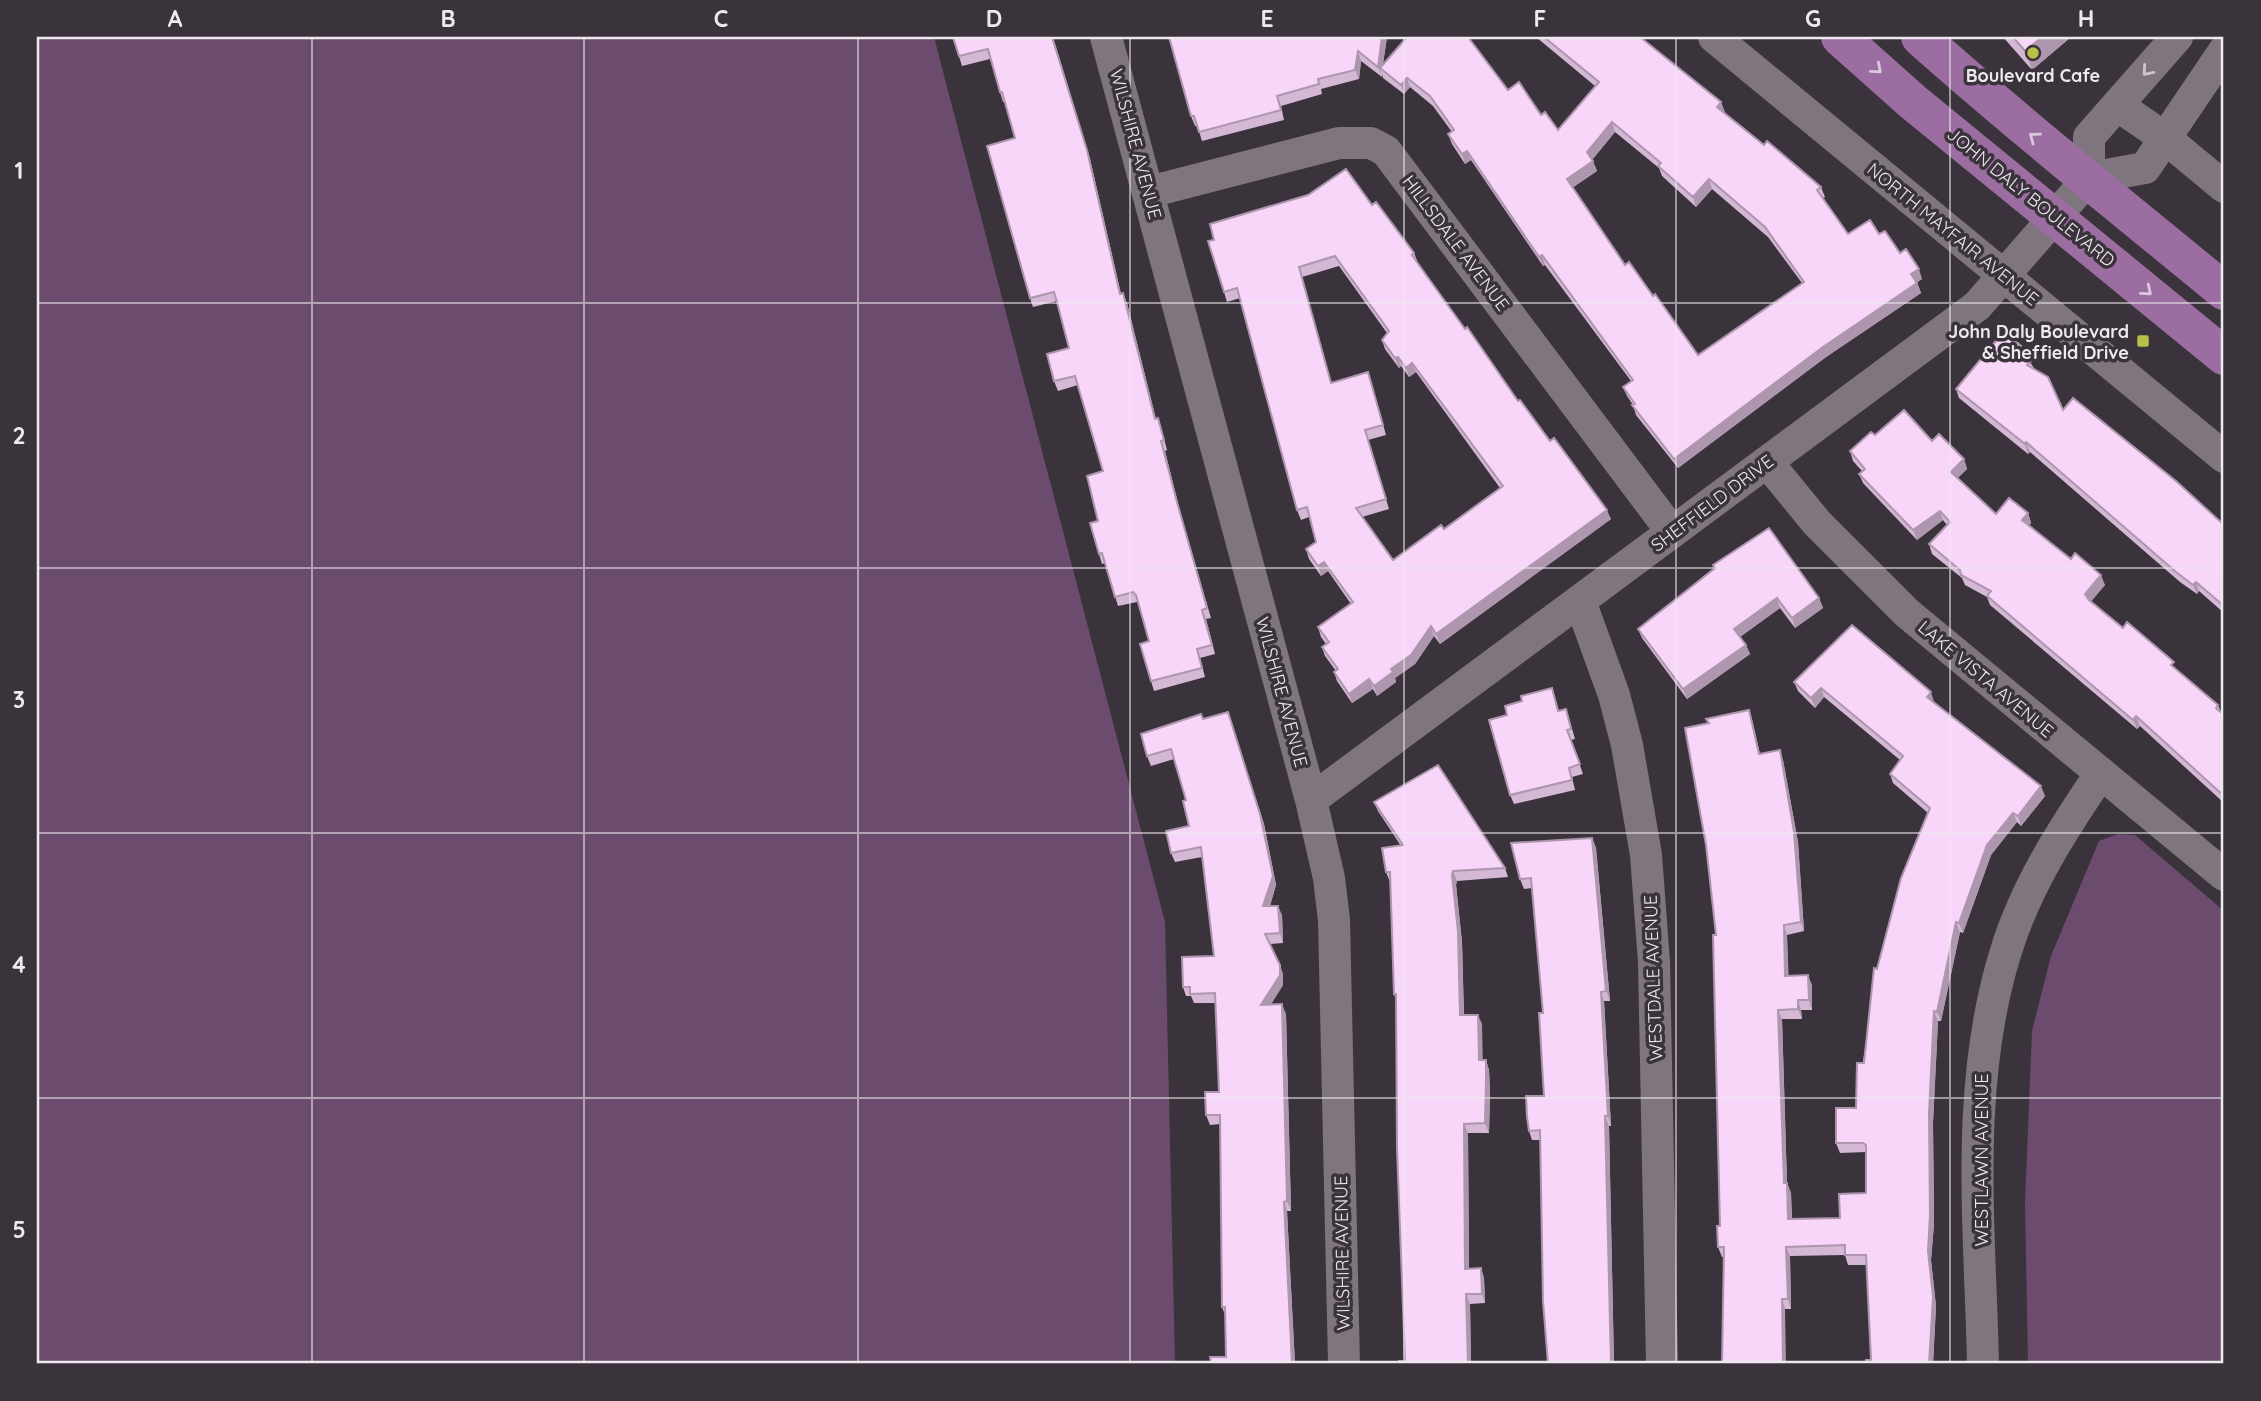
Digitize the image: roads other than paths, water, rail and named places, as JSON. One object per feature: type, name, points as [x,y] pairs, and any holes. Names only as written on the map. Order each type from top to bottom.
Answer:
[{"type":"main road","name":"JOHN DALY BOULEVARD","points":[[1840,37],[1913,102],[2224,356]]},
{"type":"main road","points":[[1920,37],[2026,132],[2089,178],[2224,291]]},
{"type":"street","name":"WILSHIRE AVENUE","points":[[1106,37],[1311,800],[1329,878],[1334,920],[1344,1364]]},
{"type":"street","name":"NORTH MAYFAIR AVENUE","points":[[1714,37],[2224,457]]},
{"type":"street","points":[[2177,37],[2089,137],[2089,178],[2145,168],[2224,51]]},
{"type":"street","points":[[2118,105],[2165,138],[2224,187]]},
{"type":"street","name":"HILLSDALE AVENUE","points":[[1149,192],[1339,143],[1371,143],[1386,151],[1672,533]]},
{"type":"street","name":"SHEFFIELD DRIVE","points":[[1311,800],[1969,312],[2005,276],[2089,178]]},
{"type":"street","name":"LAKE VISTA AVENUE","points":[[1766,463],[1834,541],[1907,613],[2224,875]]},
{"type":"street","name":"WESTDALE AVENUE","points":[[1580,601],[1614,695],[1627,745],[1646,855],[1654,962],[1662,1364]]},
{"type":"street","name":"WESTLAWN AVENUE","points":[[1983,1364],[1978,1114],[1982,1055],[1992,1003],[2007,949],[2043,863],[2101,773]]},
{"type":"place","name":"Boulevard Cafe","points":[[2033,53]]},
{"type":"place","name":"John Daly Boulevard & Sheffield Drive","points":[[2143,341]]}]
